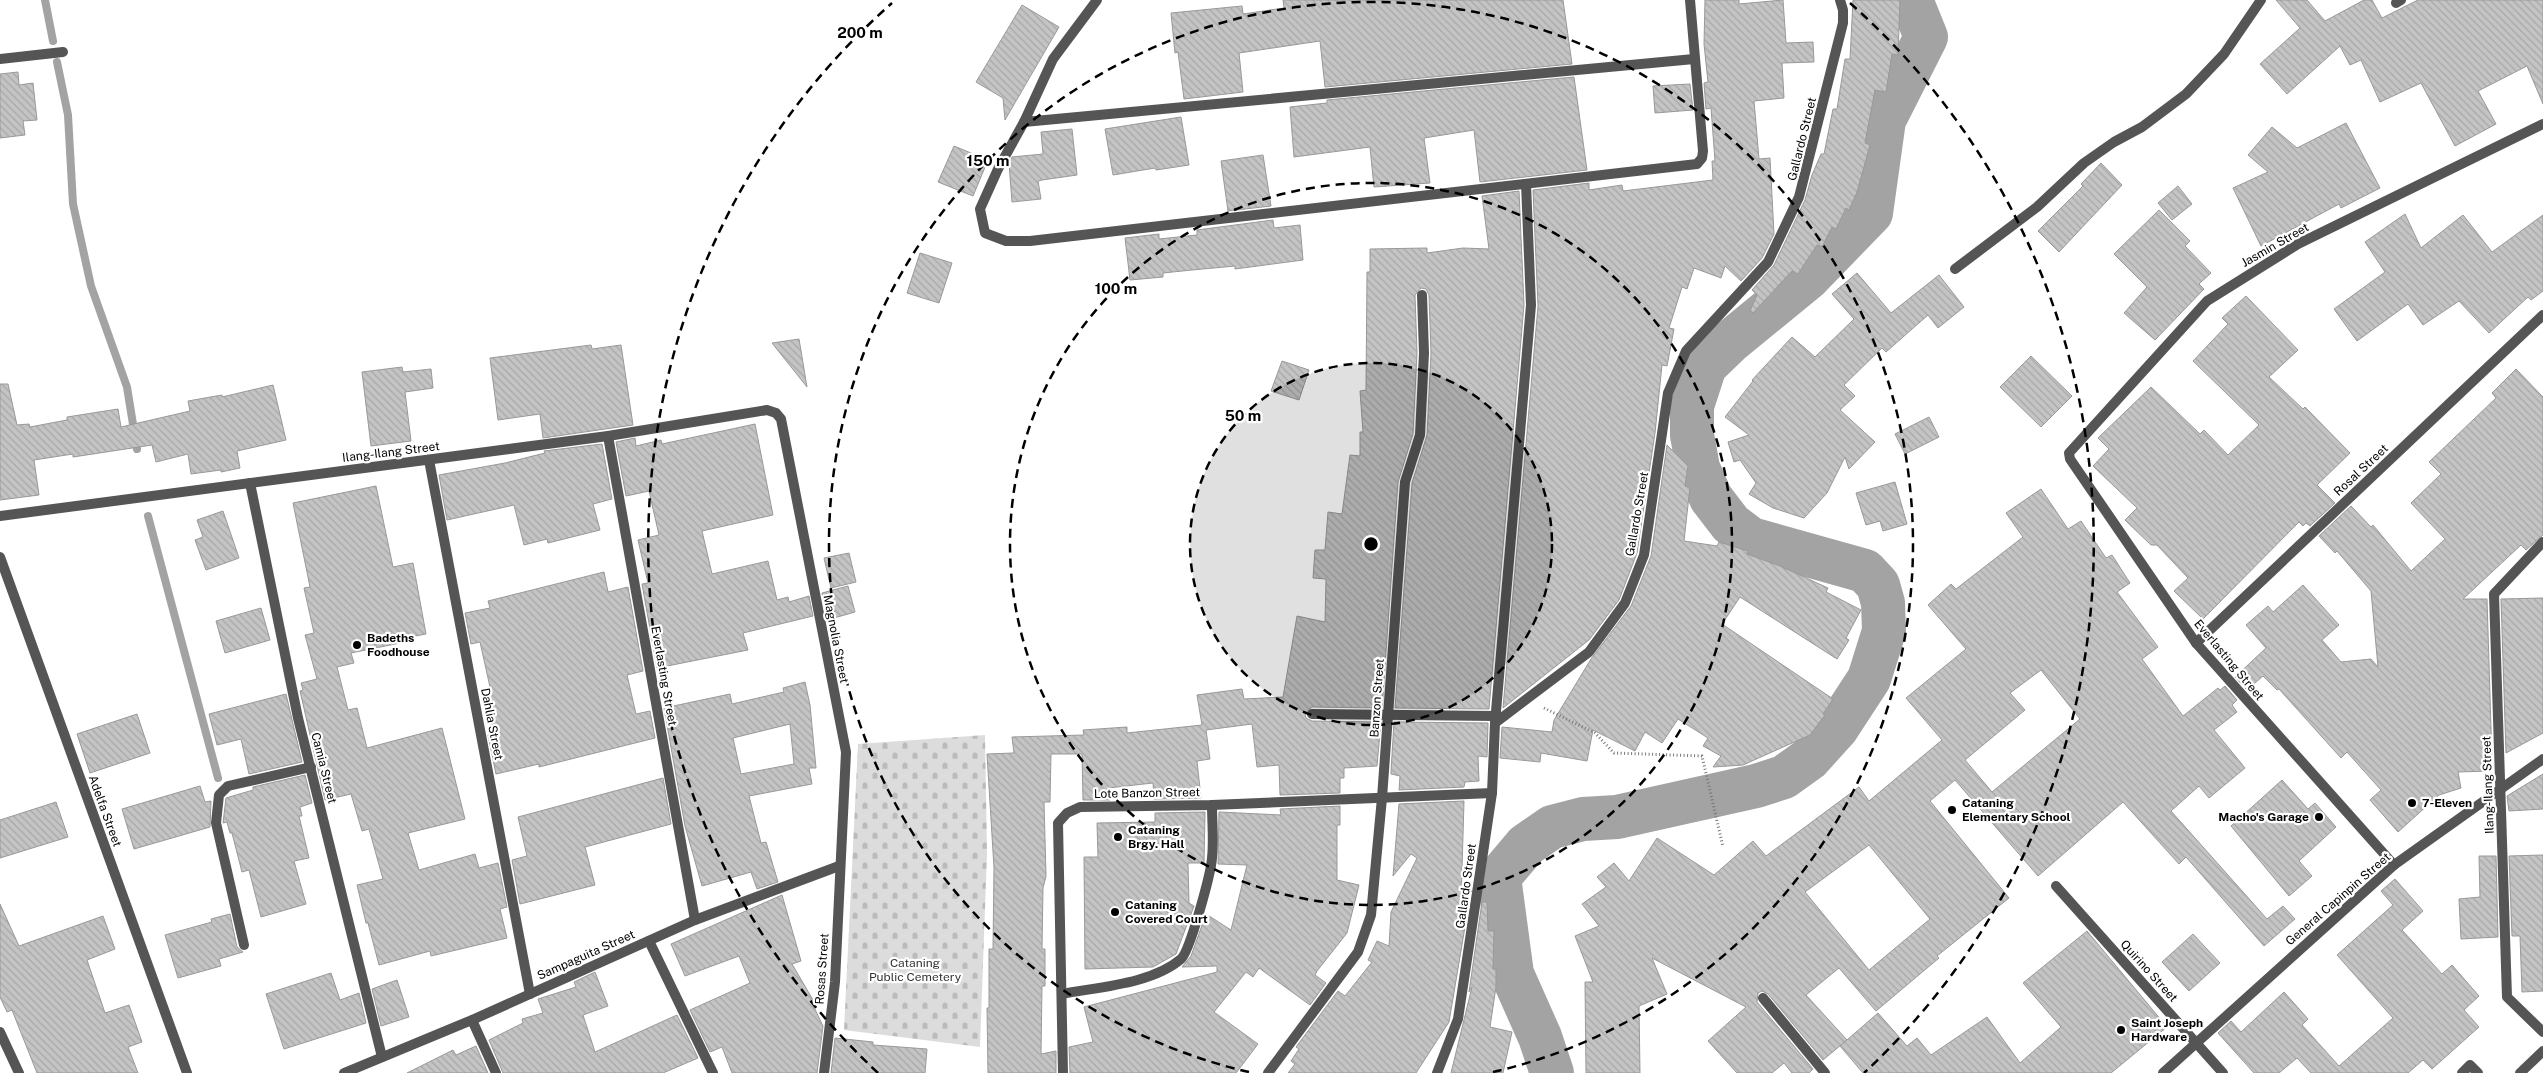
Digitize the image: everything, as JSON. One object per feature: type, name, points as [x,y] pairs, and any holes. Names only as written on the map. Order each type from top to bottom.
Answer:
[{"type":"street","points":[[1097,0],[1053,59],[1024,122],[998,169],[980,209],[985,233],[1006,241],[1030,241],[1697,164],[1702,158],[1703,151],[1690,0]]},
{"type":"street","name":"Gallardo Street","points":[[1437,1073],[1458,1019],[1492,794],[1495,720],[1528,700],[1589,652],[1625,603],[1644,555],[1668,393],[1686,351],[1768,262],[1799,197],[1812,156],[1843,23],[1843,10],[1840,0]]},
{"type":"street","points":[[1955,269],[2037,207],[2084,163],[2114,142],[2142,127],[2186,94],[2224,54],[2261,0]]},
{"type":"street","points":[[0,59],[63,52]]},
{"type":"street","points":[[1024,122],[1694,59]]},
{"type":"street","name":"Jasmin Street","points":[[2069,453],[2207,301],[2298,244],[2543,124]]},
{"type":"street","points":[[1312,714],[1388,714],[1495,720],[1531,305],[1526,184]]},
{"type":"street","name":"Banzon Street","points":[[1268,1073],[1358,952],[1371,915],[1382,798],[1405,482],[1420,435],[1424,353],[1422,295]]},
{"type":"street","name":"Rosal Street","points":[[2196,643],[2543,314]]},
{"type":"street","name":"Ilang-Ilang Street","points":[[0,516],[608,436],[767,410],[776,413],[781,419]]},
{"type":"street","name":"Magnolia Street","points":[[781,419],[846,752],[839,866]]},
{"type":"street","name":"Everlasting Street","points":[[608,436],[695,920]]},
{"type":"street","name":"Everlasting Street","points":[[2069,453],[2070,459],[2196,643],[2394,865]]},
{"type":"street","name":"Dahlia Street","points":[[429,460],[530,994]]},
{"type":"street","name":"Camia Street","points":[[250,483],[298,718],[382,1057]]},
{"type":"street","name":"Ilang-Ilang Street","points":[[2543,542],[2494,594],[2507,997],[2543,1032]]},
{"type":"street","name":"Adelfa Street","points":[[0,557],[186,1073]]},
{"type":"street","name":"General Capinpin Street","points":[[2162,1073],[2394,865],[2543,758]]},
{"type":"street","points":[[244,945],[216,823],[219,795],[228,786],[311,768]]},
{"type":"street","name":"Lote Banzon Street","points":[[1063,1073],[1058,823],[1067,813],[1080,807],[1212,805],[1492,794]]},
{"type":"street","points":[[1062,994],[1131,982],[1170,966],[1183,957],[1201,904],[1212,859],[1212,805]]},
{"type":"street","name":"Sampaguita Street","points":[[344,1073],[472,1020],[695,920],[839,866]]},
{"type":"street","name":"Rosas Street","points":[[824,1073],[835,982],[839,866]]},
{"type":"street","name":"Quirino Street","points":[[2056,886],[2223,1073]]},
{"type":"street","points":[[649,941],[713,1073]]},
{"type":"street","points":[[1763,998],[1825,1073]]},
{"type":"street","points":[[472,1020],[496,1073]]},
{"type":"street","points":[[0,1032],[19,1073]]},
{"type":"street","points":[[2520,1073],[2543,1051]]},
{"type":"street","points":[[2462,1073],[2470,1065],[2478,1073]]},
{"type":"path","points":[[1528,700],[1595,733],[1614,753],[1702,756],[1722,847]]},
{"type":"green space","name":"Cataning Public Cemetery","points":[[985,735],[987,853],[980,1047],[844,1030],[858,744]]},
{"type":"building","points":[[1283,0],[1563,0],[1572,64],[1325,87],[1320,41],[1239,53],[1243,92],[1184,99],[1178,52],[1175,53],[1171,13],[1242,6],[1243,14],[1284,8]]},
{"type":"building","points":[[1705,0],[1739,0],[1739,4],[1783,0],[1786,43],[1813,42],[1814,62],[1782,63],[1784,98],[1754,101],[1759,159],[1770,158],[1774,234],[1762,258],[1741,281],[1725,266],[1721,278],[1694,268],[1687,289],[1682,287],[1669,328],[1674,329],[1667,366],[1662,365],[1655,433],[1637,553],[1619,600],[1589,640],[1503,708],[1538,306],[1533,190],[1589,183],[1589,190],[1622,185],[1623,191],[1713,180],[1712,161],[1715,161],[1711,108],[1706,109],[1704,83],[1708,82],[1704,44]]},
{"type":"building","points":[[1853,0],[1900,0],[1898,55],[1892,54],[1886,92],[1875,90],[1865,143],[1870,145],[1857,192],[1849,210],[1846,208],[1836,229],[1832,227],[1822,247],[1817,245],[1798,274],[1792,271],[1753,313],[1750,311],[1757,295],[1752,290],[1774,265],[1805,200],[1812,175],[1821,154],[1824,154],[1833,109],[1837,109],[1845,59],[1850,59]]},
{"type":"building","points":[[2276,0],[2307,0],[2325,21],[2364,0],[2372,0],[2382,18],[2418,0],[2543,0],[2543,104],[2527,66],[2478,91],[2496,124],[2455,146],[2421,83],[2380,102],[2361,60],[2350,65],[2340,46],[2287,94],[2260,64],[2300,28]]},
{"type":"building","points":[[1022,5],[1059,27],[1005,120],[1003,98],[976,82]]},
{"type":"building","points":[[18,72],[19,85],[33,83],[37,120],[23,121],[25,135],[0,138],[0,74]]},
{"type":"building","points":[[1574,77],[1587,170],[1480,182],[1474,130],[1424,138],[1430,183],[1374,187],[1370,147],[1294,157],[1290,107],[1327,103],[1327,100]]},
{"type":"building","points":[[1690,84],[1693,110],[1655,113],[1653,86]]},
{"type":"building","points":[[1181,117],[1189,165],[1113,175],[1105,129]]},
{"type":"building","points":[[2346,123],[2380,188],[2341,208],[2339,204],[2261,246],[2233,188],[2268,172],[2248,155],[2272,127],[2297,148]]},
{"type":"building","points":[[1072,129],[1077,175],[1038,181],[1041,199],[1012,202],[1009,164],[1012,157],[1043,154],[1041,132]]},
{"type":"building","points":[[954,146],[988,160],[973,196],[938,182]]},
{"type":"building","points":[[1263,155],[1271,206],[1228,211],[1221,161]]},
{"type":"building","points":[[2101,163],[2122,185],[2059,252],[2038,231],[2083,186],[2081,184]]},
{"type":"building","points":[[2178,186],[2192,204],[2172,220],[2158,203]]},
{"type":"building","points":[[1519,191],[1524,305],[1489,709],[1395,708],[1412,483],[1427,435],[1431,353],[1429,295],[1426,289],[1421,288],[1415,295],[1417,353],[1413,434],[1398,482],[1382,708],[1312,707],[1305,713],[1306,718],[1312,721],[1381,722],[1377,766],[1344,768],[1344,778],[1340,778],[1340,793],[1280,795],[1279,765],[1257,767],[1252,724],[1206,730],[1210,759],[1197,761],[1201,798],[1154,799],[1153,783],[1108,788],[1110,800],[1083,800],[1082,754],[1051,754],[1050,802],[1044,802],[1046,876],[1043,888],[1042,949],[1045,949],[1045,986],[1042,986],[1041,1054],[1056,1051],[1056,1073],[988,1073],[987,1008],[989,1008],[989,949],[993,949],[994,868],[987,754],[1014,753],[1012,737],[1084,735],[1083,730],[1127,727],[1127,733],[1202,725],[1197,695],[1242,689],[1244,699],[1283,697],[1297,616],[1325,622],[1326,579],[1313,578],[1315,550],[1325,550],[1328,512],[1342,514],[1350,455],[1360,456],[1360,432],[1363,432],[1360,391],[1366,390],[1367,272],[1370,272],[1370,249],[1427,248],[1427,253],[1463,248],[1489,249],[1482,196]]},
{"type":"building","points":[[2159,210],[2190,241],[2185,246],[2211,273],[2199,284],[2204,289],[2155,340],[2124,313],[2147,287],[2114,254]]},
{"type":"building","points":[[2405,214],[2421,248],[2463,215],[2492,252],[2543,215],[2543,291],[2531,300],[2528,297],[2489,333],[2459,301],[2423,325],[2408,304],[2357,341],[2334,309],[2385,272],[2365,242]]},
{"type":"building","points":[[1273,220],[1274,228],[1300,225],[1303,260],[1235,269],[1235,266],[1163,273],[1163,277],[1130,280],[1125,238],[1159,234],[1159,239],[1197,235],[1197,230]]},
{"type":"building","points":[[920,253],[952,263],[939,303],[907,293]]},
{"type":"building","points":[[1857,273],[1891,313],[1939,275],[1964,307],[1938,328],[1928,315],[1886,352],[1882,348],[1844,385],[1855,396],[1840,410],[1875,442],[1849,469],[1845,457],[1827,493],[1804,518],[1773,508],[1749,494],[1756,483],[1740,460],[1734,462],[1728,442],[1749,435],[1725,417],[1752,380],[1792,337],[1815,357],[1854,319],[1832,294]]},
{"type":"building","points":[[2246,296],[2298,350],[2269,377],[2303,409],[2305,407],[2350,453],[2317,485],[2335,503],[2310,526],[2306,523],[2303,526],[2299,522],[2203,619],[2174,591],[2188,578],[2157,545],[2151,545],[2125,520],[2137,508],[2093,466],[2109,449],[2098,438],[2151,387],[2200,434],[2204,430],[2228,455],[2259,425],[2193,361],[2228,324],[2222,318]]},
{"type":"building","points":[[799,339],[807,387],[772,343]]},
{"type":"building","points":[[591,345],[592,349],[621,345],[633,425],[543,438],[540,414],[498,420],[490,358]]},
{"type":"building","points":[[2031,356],[2072,396],[2041,427],[2000,387]]},
{"type":"building","points":[[1282,361],[1309,370],[1299,400],[1271,391]]},
{"type":"building","points":[[402,367],[403,372],[431,369],[433,388],[405,392],[411,441],[371,446],[362,372]]},
{"type":"building","points":[[2516,369],[2543,397],[2543,535],[2526,550],[2521,545],[2463,599],[2487,599],[2492,760],[2489,763],[2489,771],[2458,772],[2461,788],[2439,795],[2398,832],[2370,800],[2381,790],[2347,752],[2341,758],[2279,689],[2277,690],[2263,676],[2247,690],[2235,677],[2266,648],[2246,625],[2268,606],[2273,612],[2303,585],[2339,625],[2322,640],[2341,662],[2371,659],[2378,667],[2371,591],[2337,551],[2335,553],[2319,536],[2351,506],[2371,527],[2373,525],[2411,571],[2445,539],[2411,503],[2441,474],[2429,462],[2496,398],[2492,393]]},
{"type":"building","points":[[0,384],[8,384],[17,425],[29,424],[30,427],[67,420],[67,417],[118,409],[121,427],[190,411],[188,401],[222,395],[222,397],[273,385],[286,440],[237,451],[240,468],[221,472],[221,470],[191,474],[188,454],[156,462],[152,445],[73,457],[73,454],[34,460],[39,495],[0,500]]},
{"type":"building","points":[[1929,417],[1939,437],[1905,454],[1895,434]]},
{"type":"building","points":[[755,424],[773,515],[702,531],[712,574],[768,561],[777,600],[788,597],[789,602],[809,596],[813,616],[743,633],[748,650],[657,668],[642,584],[648,583],[638,540],[659,535],[649,491],[626,496],[616,442],[635,438],[636,446],[661,440],[662,444]]},
{"type":"building","points":[[602,444],[612,499],[593,504],[600,530],[548,543],[547,539],[524,545],[514,505],[447,520],[439,475],[505,463],[545,453],[544,451]]},
{"type":"building","points":[[1667,445],[1688,466],[1685,486],[1690,487],[1684,541],[1717,546],[1719,542],[1748,551],[1747,554],[1780,566],[1828,588],[1826,592],[1861,610],[1846,638],[1849,640],[1837,659],[1740,597],[1722,624],[1833,699],[1823,714],[1825,715],[1810,735],[1743,765],[1713,767],[1721,756],[1703,746],[1708,738],[1678,719],[1662,743],[1645,732],[1635,751],[1593,730],[1587,761],[1541,753],[1540,762],[1500,758],[1502,727],[1552,732],[1554,720],[1591,659],[1631,606],[1651,556]]},
{"type":"building","points":[[1895,482],[1907,524],[1883,531],[1880,521],[1866,525],[1856,493]]},
{"type":"building","points":[[376,486],[393,567],[413,563],[426,634],[410,637],[410,641],[351,653],[354,663],[337,667],[348,710],[357,708],[367,748],[442,728],[465,819],[408,833],[419,870],[475,854],[479,868],[498,863],[507,907],[500,909],[507,938],[431,956],[430,951],[379,965],[357,885],[383,879],[369,829],[362,831],[351,794],[325,800],[300,691],[303,690],[301,683],[317,679],[305,635],[314,633],[304,588],[310,587],[293,503]]},
{"type":"building","points":[[2041,489],[2068,529],[2081,521],[2106,558],[2112,555],[2130,583],[2117,592],[2158,647],[2142,659],[2183,716],[2218,688],[2220,690],[2225,686],[2237,700],[2232,705],[2237,712],[2214,730],[2245,768],[2209,798],[2199,786],[2171,811],[2267,919],[2283,906],[2295,919],[2264,946],[2186,857],[2179,864],[2123,802],[2038,876],[1955,780],[1930,801],[2009,898],[1937,956],[1939,958],[1876,1011],[1839,968],[1806,995],[1847,1040],[1823,1060],[1768,994],[1762,991],[1758,993],[1757,1002],[1813,1069],[1809,1073],[1792,1073],[1784,1063],[1772,1073],[1737,1073],[1708,1041],[1746,1007],[1652,958],[1667,994],[1639,1006],[1640,1073],[1586,1073],[1585,982],[1593,982],[1575,936],[1599,926],[1582,904],[1606,887],[1597,877],[1614,863],[1629,881],[1657,838],[1714,875],[1753,841],[1766,856],[1859,787],[1869,801],[1942,740],[1906,698],[1966,649],[1928,605],[1951,584],[1956,589],[2023,537],[2006,513]],"holes":[[[2041,670],[2080,719],[1992,792],[1965,760],[2025,710],[2010,693]],[[1869,845],[1930,919],[1869,970],[1805,892]]]},
{"type":"building","points":[[223,511],[239,558],[206,570],[195,540],[203,537],[197,520]]},
{"type":"building","points":[[849,553],[856,582],[831,588],[824,558]]},
{"type":"building","points":[[604,572],[608,592],[628,587],[643,671],[627,675],[636,714],[650,711],[655,738],[539,767],[539,764],[496,774],[488,735],[493,734],[481,690],[490,687],[480,642],[471,644],[465,613],[490,608],[488,601]]},
{"type":"building","points":[[848,586],[855,612],[827,620],[822,593]]},
{"type":"building","points":[[2543,598],[2543,733],[2506,753],[2501,599]]},
{"type":"building","points":[[261,608],[270,640],[225,653],[216,621]]},
{"type":"building","points":[[805,682],[810,705],[816,768],[809,768],[812,784],[749,796],[761,843],[766,842],[778,882],[757,889],[751,872],[702,886],[685,826],[664,708],[730,694],[732,704],[784,692],[783,688]],"holes":[[[790,724],[794,764],[741,774],[733,738]]]},
{"type":"building","points":[[286,694],[302,762],[249,774],[241,739],[217,745],[209,714]]},
{"type":"building","points":[[137,714],[150,753],[90,773],[77,734]]},
{"type":"building","points":[[1394,722],[1488,723],[1487,757],[1478,756],[1479,781],[1465,782],[1464,787],[1399,790],[1400,776],[1391,774]]},
{"type":"building","points":[[2543,774],[2543,809],[2509,811],[2507,796]]},
{"type":"building","points":[[305,775],[312,803],[300,807],[302,816],[299,816],[309,858],[294,861],[306,904],[261,917],[249,870],[242,872],[232,833],[230,833],[227,822],[223,823],[226,798],[253,790],[253,787]]},
{"type":"building","points":[[663,778],[671,824],[585,847],[595,885],[520,904],[512,860],[527,856],[518,817]]},
{"type":"building","points":[[2282,780],[2308,809],[2315,803],[2336,827],[2299,861],[2312,876],[2289,896],[2231,826]]},
{"type":"building","points":[[200,786],[205,802],[211,801],[210,827],[134,849],[122,809]]},
{"type":"building","points":[[1464,801],[1461,903],[1469,903],[1449,1022],[1416,1073],[1288,1073],[1295,1064],[1291,1061],[1299,1049],[1296,1047],[1338,991],[1345,996],[1372,962],[1368,960],[1377,941],[1389,946],[1391,912],[1417,858],[1411,854],[1393,876],[1399,804]]},
{"type":"building","points":[[56,802],[68,837],[0,858],[0,820]]},
{"type":"building","points":[[1340,806],[1340,825],[1337,825],[1337,880],[1359,885],[1347,933],[1317,971],[1315,975],[1326,983],[1310,1005],[1259,968],[1253,977],[1246,972],[1214,1012],[1258,1044],[1236,1073],[1070,1073],[1069,1047],[1093,1042],[1084,1007],[1217,972],[1217,966],[1182,967],[1191,956],[1206,914],[1231,930],[1247,865],[1218,864],[1219,812],[1281,815],[1280,809]]},
{"type":"building","points":[[1205,812],[1204,863],[1188,863],[1189,903],[1194,906],[1176,954],[1153,967],[1085,969],[1084,857],[1098,857],[1097,823],[1155,822],[1155,813]]},
{"type":"building","points":[[2543,855],[2543,991],[2522,992],[2520,936],[2512,936],[2509,856]]},
{"type":"building","points":[[2479,856],[2496,856],[2498,937],[2461,939],[2459,899],[2480,897]]},
{"type":"building","points":[[2395,879],[2423,911],[2402,930],[2442,974],[2452,965],[2479,996],[2464,1010],[2479,1027],[2432,1069],[2423,1060],[2408,1073],[2311,1073],[2297,1058],[2279,1073],[2254,1073],[2218,1033],[2231,1021],[2241,1032],[2284,992],[2308,1019],[2302,1025],[2339,1066],[2393,1018],[2337,955],[2393,905],[2381,891]]},
{"type":"building","points":[[782,895],[801,961],[792,964],[813,1000],[811,1001],[823,1026],[817,1073],[732,1073],[722,1047],[710,1052],[690,1010],[750,983],[739,956],[685,976],[671,944]]},
{"type":"building","points":[[1482,902],[1487,902],[1488,931],[1494,931],[1493,969],[1496,969],[1496,987],[1490,1027],[1512,1032],[1503,1073],[1451,1073],[1472,987],[1469,992]]},
{"type":"building","points":[[0,904],[19,946],[103,916],[115,949],[87,960],[105,1013],[129,1005],[142,1042],[128,1047],[138,1073],[37,1073],[12,1010],[7,1012],[0,997]]},
{"type":"building","points":[[230,914],[237,947],[243,952],[219,959],[221,966],[178,978],[165,935],[212,922],[211,919]]},
{"type":"building","points":[[2087,931],[2167,1027],[2111,1073],[1863,1073],[1840,1046],[1878,1013],[1907,1046],[1917,1038],[1931,1055],[1987,1017],[2020,1063],[2061,1027],[2023,983]]},
{"type":"building","points":[[2193,934],[2220,963],[2189,991],[2162,962]]},
{"type":"building","points":[[595,972],[608,1006],[583,1015],[595,1052],[677,1015],[698,1058],[663,1073],[503,1073],[489,1040],[523,1023],[522,1019],[543,1013],[538,999],[576,987],[574,982]]},
{"type":"building","points":[[331,973],[340,1000],[359,993],[366,1023],[284,1049],[266,994]]},
{"type":"building","points":[[397,980],[409,1017],[381,1026],[372,989]]},
{"type":"building","points":[[835,1038],[873,1042],[873,1045],[927,1049],[925,1073],[831,1073]]},
{"type":"building","points":[[476,1046],[488,1073],[407,1073],[453,1050],[456,1055]]},
{"type":"waterway","points":[[45,0],[53,41]]},
{"type":"waterway","points":[[1552,1073],[1540,1037],[1512,974],[1499,877],[1526,845],[1552,827],[1583,819],[1617,817],[1756,786],[1784,777],[1809,759],[1837,728],[1869,679],[1884,631],[1883,603],[1878,585],[1865,571],[1751,539],[1731,524],[1711,498],[1698,468],[1692,435],[1692,406],[1705,366],[1731,341],[1808,278],[1871,213],[1884,120],[1926,37],[1911,0]]},
{"type":"waterway","points":[[57,62],[68,115],[73,204],[91,286],[127,387],[137,449]]},
{"type":"waterway","points":[[148,516],[218,778]]},
{"type":"place","name":"Badeths Foodhouse","points":[[357,645]]},
{"type":"place","name":"7-Eleven","points":[[2412,803]]},
{"type":"place","name":"Cataning Elementary School","points":[[1952,810]]},
{"type":"place","name":"Macho's Garage","points":[[2319,817]]},
{"type":"place","name":"Cataning Brgy. Hall","points":[[1118,837]]},
{"type":"place","name":"Cataning Covered Court","points":[[1115,912]]},
{"type":"place","name":"Saint Joseph Hardware","points":[[2121,1030]]}]
